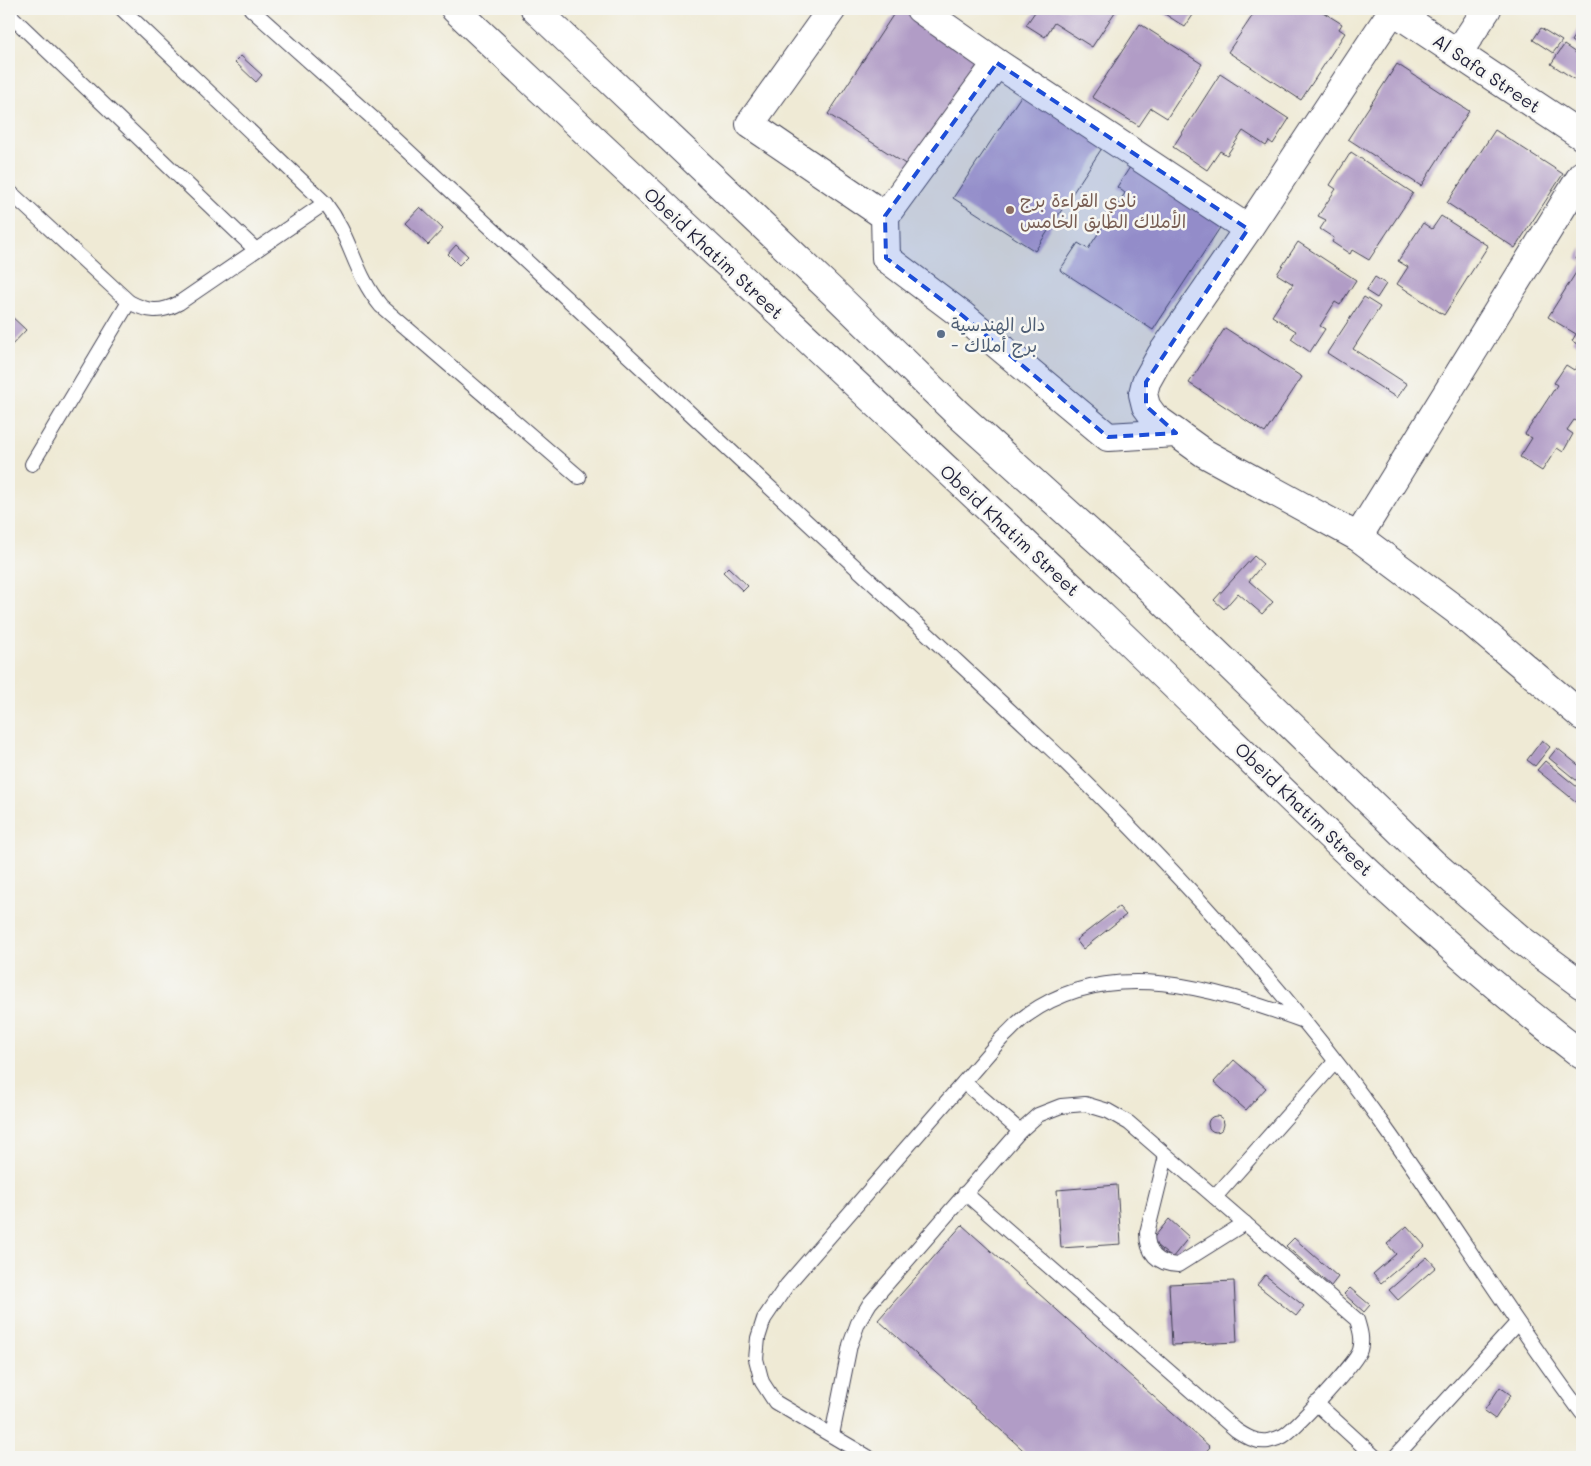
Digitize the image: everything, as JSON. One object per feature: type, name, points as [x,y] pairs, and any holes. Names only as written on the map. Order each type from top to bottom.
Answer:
[{"type":"street","name":"Obeid Khatim Street","points":[[455,9],[1093,608],[1400,901],[1500,992],[1578,1054]]},
{"type":"street","points":[[535,9],[835,294],[958,414],[1132,571],[1433,863],[1520,939],[1582,985]]},
{"type":"street","points":[[832,9],[750,124],[885,216]]},
{"type":"street","points":[[920,9],[1248,230]]},
{"type":"street","points":[[1458,53],[1487,9]]},
{"type":"street","points":[[1392,10],[1248,230],[1161,355],[1146,382],[1143,394],[1146,406],[1154,417],[1204,453],[1358,537],[1468,619],[1582,716]]},
{"type":"street","name":"Al Safa Street","points":[[1392,10],[1582,136]]},
{"type":"street","points":[[997,62],[885,216],[886,258],[991,339],[1108,436],[1176,433]]},
{"type":"street","points":[[1358,537],[1582,175]]},
{"type":"lane","points":[[122,9],[325,203],[344,230],[360,276],[381,306],[579,477]]},
{"type":"lane","points":[[251,9],[414,155],[1064,761],[1170,867],[1235,940],[1335,1062],[1409,1162],[1517,1324],[1582,1413]]},
{"type":"lane","points":[[9,14],[256,250]]},
{"type":"lane","points":[[9,191],[129,302],[141,309],[154,311],[168,309],[325,203]]},
{"type":"lane","points":[[32,464],[129,302]]},
{"type":"lane","points":[[868,1457],[832,1435],[794,1416],[775,1402],[762,1382],[756,1359],[758,1338],[764,1319],[787,1285],[1002,1038],[1027,1015],[1056,998],[1087,987],[1128,982],[1160,983],[1200,988],[1240,998],[1303,1021]]},
{"type":"lane","points":[[1215,1197],[1335,1062]]},
{"type":"lane","points":[[964,1082],[1020,1131]]},
{"type":"lane","points":[[832,1435],[850,1345],[858,1323],[870,1303],[885,1284],[965,1193],[1020,1131],[1038,1115],[1060,1106],[1085,1104],[1108,1111],[1129,1123],[1357,1320],[1362,1335],[1360,1352],[1350,1366],[1282,1437],[1266,1442],[1250,1439],[1236,1430],[965,1193]]},
{"type":"lane","points":[[1166,1156],[1147,1233],[1147,1244],[1151,1253],[1158,1260],[1168,1264],[1183,1263],[1245,1223]]},
{"type":"lane","points":[[1395,1457],[1517,1324]]},
{"type":"lane","points":[[1316,1403],[1376,1457]]},
{"type":"highlighted area","points":[[997,63],[1248,229],[1146,382],[1146,406],[1176,433],[1108,437],[963,316],[886,258],[885,216]]},
{"type":"building","points":[[897,9],[901,9],[981,60],[910,167],[828,114]]},
{"type":"building","points":[[1037,9],[1117,9],[1092,47],[1054,23],[1045,37],[1026,25]]},
{"type":"building","points":[[1157,9],[1197,9],[1185,27]]},
{"type":"building","points":[[1257,9],[1318,9],[1342,24],[1339,29],[1345,33],[1301,100],[1228,52]]},
{"type":"building","points":[[1140,24],[1202,64],[1167,118],[1151,108],[1139,126],[1092,97]]},
{"type":"building","points":[[1582,24],[1582,48],[1571,41]]},
{"type":"building","points":[[1541,28],[1562,41],[1553,53],[1533,40]]},
{"type":"building","points":[[1564,45],[1582,57],[1582,84],[1551,64]]},
{"type":"building","points":[[241,56],[262,75],[256,82],[235,62]]},
{"type":"building","points":[[1397,64],[1469,111],[1421,186],[1348,139]]},
{"type":"building","points":[[1220,74],[1289,119],[1273,144],[1269,141],[1266,146],[1243,131],[1227,155],[1220,151],[1207,170],[1173,147]]},
{"type":"building","points":[[1023,93],[1104,145],[1035,251],[953,198]]},
{"type":"building","points":[[1495,130],[1563,174],[1515,248],[1447,203]]},
{"type":"building","points":[[1351,152],[1413,193],[1369,260],[1352,250],[1350,254],[1332,242],[1334,238],[1320,229],[1326,220],[1318,216],[1336,189],[1330,185]]},
{"type":"building","points":[[1134,161],[1225,220],[1153,330],[1060,270],[1078,243],[1088,249],[1125,193],[1117,187]]},
{"type":"building","points":[[420,207],[443,229],[428,245],[405,223]]},
{"type":"building","points":[[1441,216],[1488,246],[1444,315],[1397,284],[1408,267],[1398,261],[1423,223],[1432,229]]},
{"type":"building","points":[[1298,242],[1356,280],[1340,305],[1335,302],[1320,326],[1325,329],[1310,352],[1291,339],[1296,331],[1272,316],[1293,284],[1277,274]]},
{"type":"building","points":[[456,245],[468,256],[459,265],[448,254]]},
{"type":"building","points":[[1582,248],[1582,263],[1576,259]]},
{"type":"building","points":[[1582,263],[1582,347],[1572,341],[1576,334],[1548,317]]},
{"type":"building","points":[[1375,277],[1386,284],[1377,298],[1366,291]]},
{"type":"building","points":[[1364,297],[1380,307],[1353,349],[1407,384],[1397,398],[1327,353]]},
{"type":"building","points":[[9,314],[26,330],[9,348]]},
{"type":"building","points":[[1225,328],[1302,377],[1265,433],[1189,383]]},
{"type":"building","points":[[1566,365],[1574,370],[1577,366],[1582,370],[1582,424],[1574,420],[1567,430],[1573,434],[1563,452],[1557,448],[1542,471],[1520,457],[1532,438],[1525,434],[1557,385],[1554,383]]},
{"type":"building","points":[[1254,556],[1263,564],[1249,581],[1273,602],[1262,614],[1238,593],[1224,609],[1214,600]]},
{"type":"building","points":[[728,567],[748,586],[743,591],[723,572]]},
{"type":"building","points":[[1542,740],[1550,747],[1535,766],[1527,760]]},
{"type":"building","points":[[1557,748],[1582,768],[1582,785],[1549,758]]},
{"type":"building","points":[[1545,761],[1582,791],[1580,805],[1537,770]]},
{"type":"building","points":[[1119,907],[1126,915],[1083,949],[1076,940]]},
{"type":"building","points":[[1234,1060],[1266,1088],[1246,1110],[1214,1082]]},
{"type":"building","points":[[1216,1116],[1222,1118],[1224,1124],[1222,1130],[1216,1132],[1210,1130],[1208,1124],[1210,1118]]},
{"type":"building","points":[[1117,1185],[1121,1244],[1061,1248],[1057,1190]]},
{"type":"building","points":[[1169,1219],[1189,1237],[1172,1258],[1151,1241]]},
{"type":"building","points":[[962,1225],[1210,1447],[1201,1457],[1031,1457],[878,1320]]},
{"type":"building","points":[[1407,1226],[1425,1246],[1381,1283],[1373,1274],[1396,1254],[1387,1244]]},
{"type":"building","points":[[1294,1238],[1338,1277],[1331,1286],[1286,1246]]},
{"type":"building","points":[[1427,1257],[1436,1267],[1398,1300],[1389,1290]]},
{"type":"building","points":[[1265,1275],[1304,1306],[1296,1316],[1257,1285]]},
{"type":"building","points":[[1234,1281],[1237,1342],[1172,1345],[1169,1284]]},
{"type":"building","points":[[1350,1288],[1370,1305],[1364,1312],[1344,1294]]},
{"type":"building","points":[[1500,1387],[1511,1395],[1495,1419],[1484,1411]]},
{"type":"place","name":"نادي القراءة برج الأملاك الطابق الخامس","points":[[1010,210]]},
{"type":"place","name":"دال الهندسية - برج أملاك","points":[[941,334]]}]
